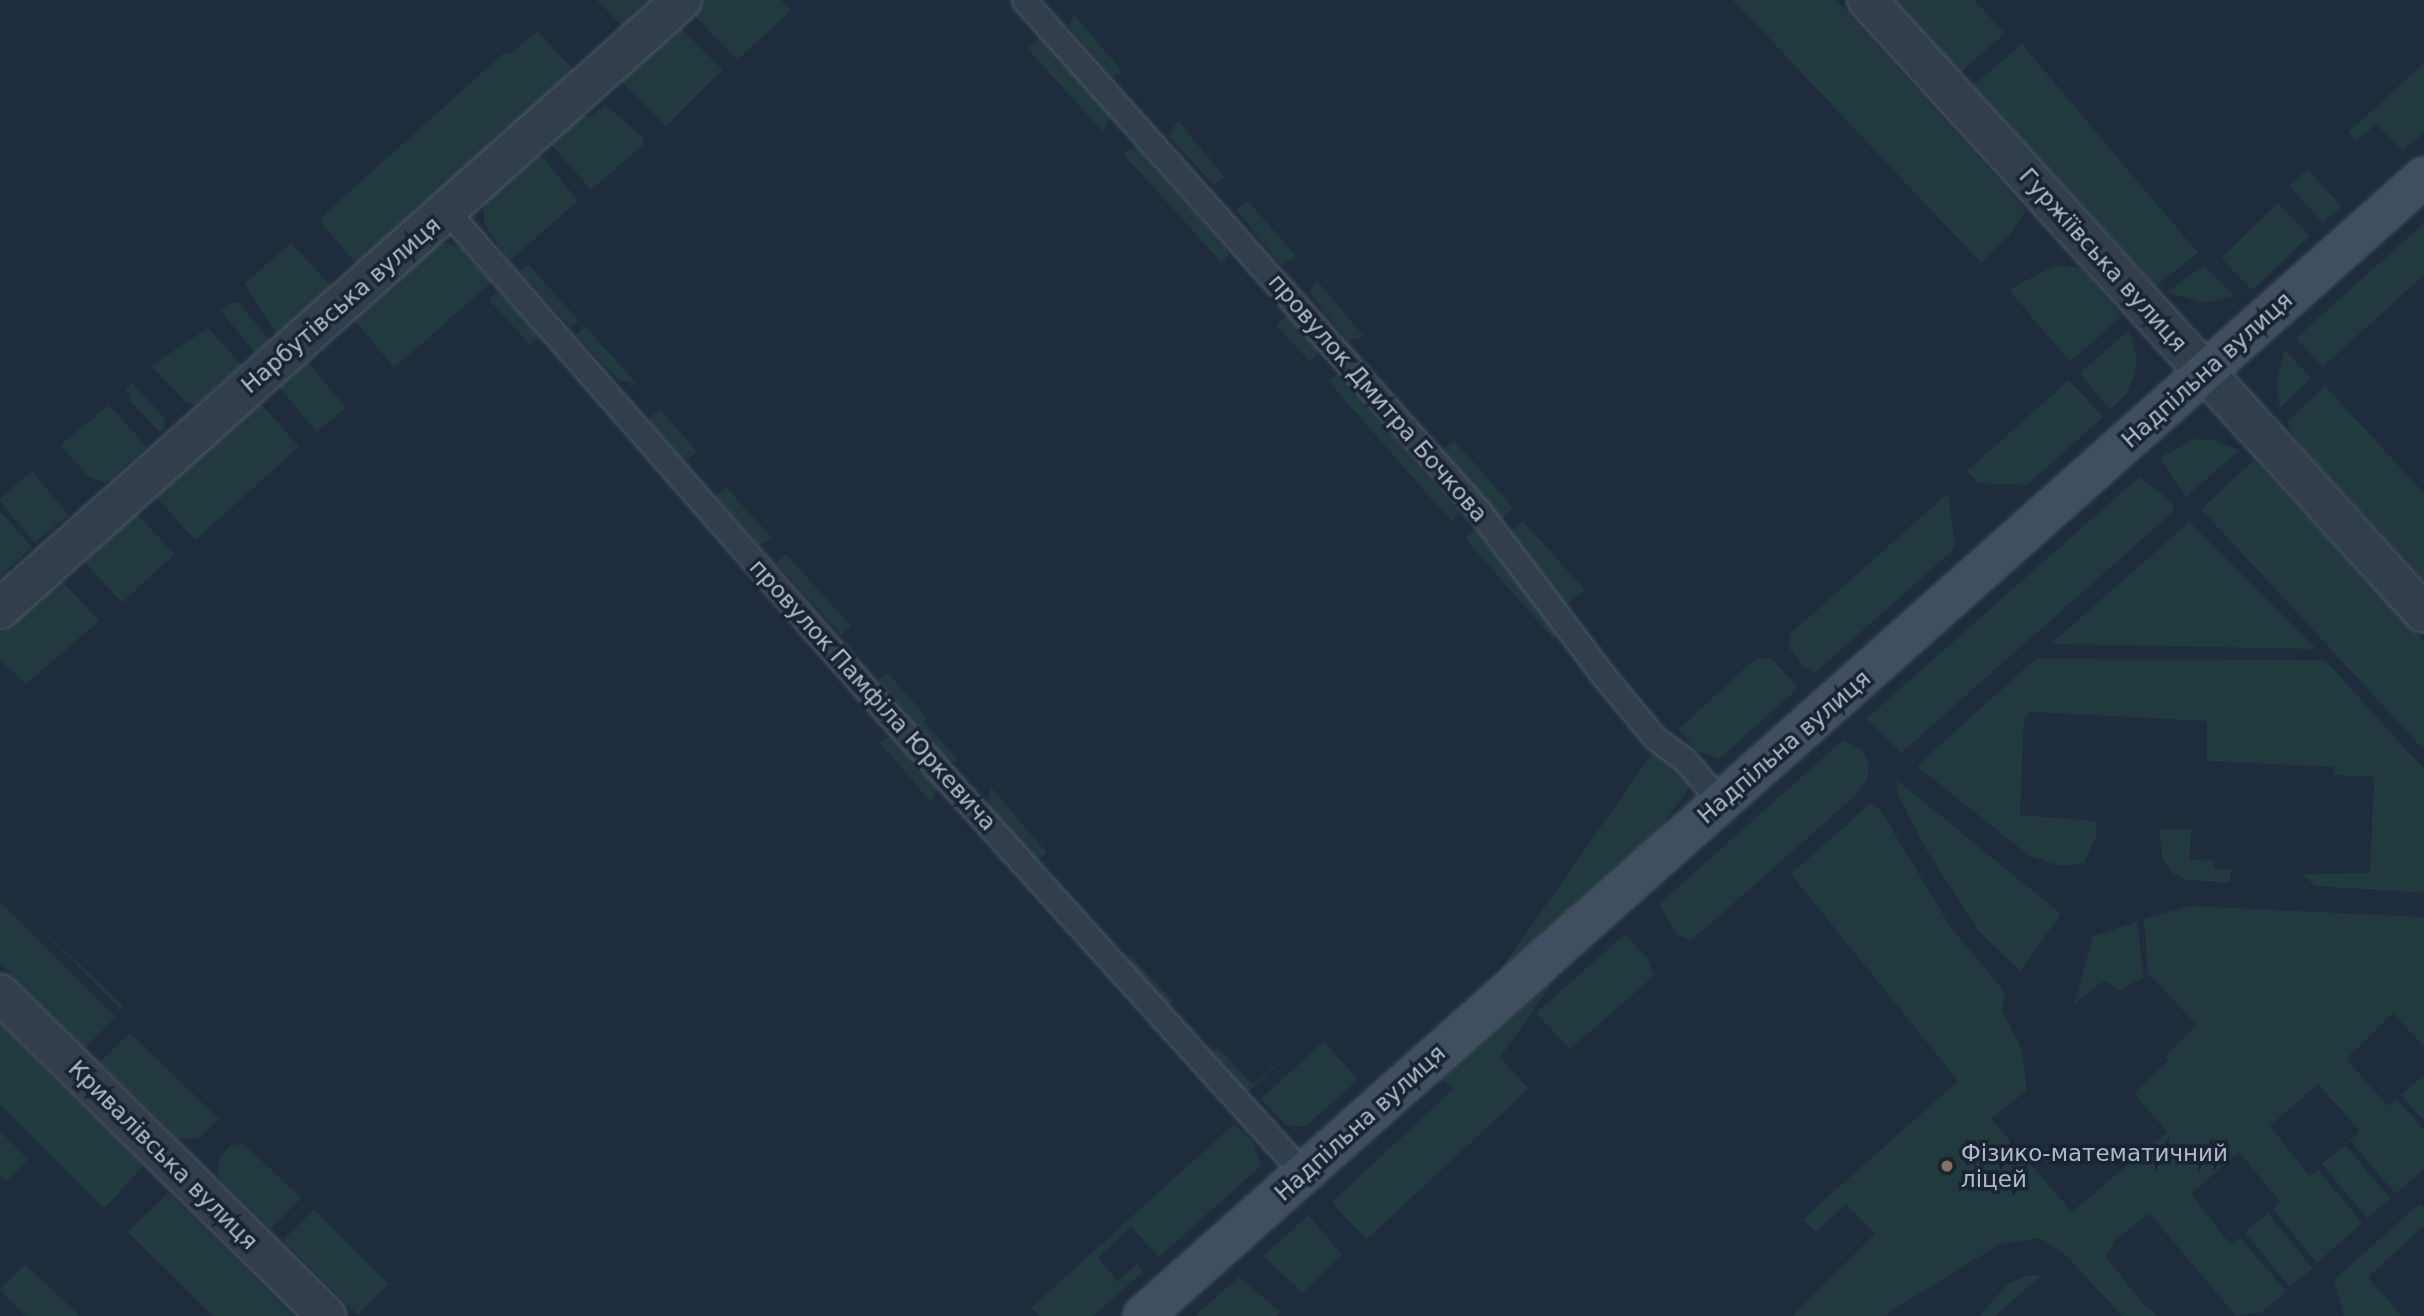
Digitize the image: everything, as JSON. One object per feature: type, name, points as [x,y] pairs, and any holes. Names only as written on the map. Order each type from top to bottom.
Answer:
[{"type":"main road","name":"Надпільна вулиця","points":[[1143,1316],[2424,177]]},
{"type":"street","name":"Нарбутівська вулиця","points":[[0,609],[682,0]]},
{"type":"street","name":"Гуржіївська вулиця","points":[[1867,0],[2424,613]]},
{"type":"street","name":"Кривалівська вулиця","points":[[0,994],[326,1316]]},
{"type":"lane","name":"провулок Дмитра Бочкова","points":[[1024,0],[1479,511],[1603,675],[1656,738],[1684,759],[1721,802]]},
{"type":"lane","name":"провулок Памфіла Юркевича","points":[[447,211],[873,697],[1304,1174]]},
{"type":"green space","points":[[597,0],[656,0],[624,28]]},
{"type":"green space","points":[[702,0],[781,0],[791,11],[737,60],[690,11]]},
{"type":"green space","points":[[1733,0],[1836,0],[2026,210],[2009,236],[1981,263]]},
{"type":"green space","points":[[1892,0],[1974,0],[2005,33],[1960,73]]},
{"type":"green space","points":[[1074,15],[1122,73],[1112,76],[1068,26]]},
{"type":"green space","points":[[676,23],[723,70],[666,126],[619,80]]},
{"type":"green space","points":[[537,31],[576,72],[357,265],[320,221],[505,52],[509,55]]},
{"type":"green space","points":[[1044,35],[1112,115],[1103,132],[1027,48]]},
{"type":"green space","points":[[2022,44],[2198,253],[2156,286],[1972,86]]},
{"type":"green space","points":[[2424,63],[2424,133],[2403,151],[2376,124],[2356,141],[2348,133],[2340,140]]},
{"type":"green space","points":[[605,104],[644,139],[643,145],[591,190],[547,140],[577,114],[590,117]]},
{"type":"green space","points":[[1178,121],[1225,177],[1214,185],[1168,136]]},
{"type":"green space","points":[[1136,146],[1230,254],[1221,262],[1123,154]]},
{"type":"green space","points":[[532,154],[543,157],[578,201],[509,261],[484,223],[484,206],[487,195]]},
{"type":"green space","points":[[2308,169],[2341,206],[2323,223],[2289,186]]},
{"type":"green space","points":[[1247,200],[1296,256],[1281,265],[1236,210]]},
{"type":"green space","points":[[2278,203],[2309,235],[2252,290],[2221,258]]},
{"type":"green space","points":[[2424,223],[2424,275],[2323,367],[2296,338]]},
{"type":"green space","points":[[436,242],[459,246],[492,282],[394,368],[353,318]]},
{"type":"green space","points":[[291,243],[332,287],[277,335],[244,284]]},
{"type":"green space","points":[[528,264],[579,320],[571,328],[520,271]]},
{"type":"green space","points":[[2055,265],[2081,268],[2122,316],[2070,362],[2009,290]]},
{"type":"green space","points":[[2204,265],[2234,296],[2205,303],[2167,292]]},
{"type":"green space","points":[[1317,281],[1364,336],[1348,341],[1309,292]]},
{"type":"green space","points":[[498,290],[539,336],[530,345],[488,299]]},
{"type":"green space","points":[[231,302],[239,303],[270,340],[255,353],[221,311]]},
{"type":"green space","points":[[1287,315],[1320,351],[1309,361],[1276,325]]},
{"type":"green space","points":[[585,326],[637,384],[618,380],[576,335]]},
{"type":"green space","points":[[208,328],[242,365],[196,405],[187,403],[151,366]]},
{"type":"green space","points":[[2129,330],[2137,358],[2135,374],[2127,393],[2110,410],[2080,373]]},
{"type":"green space","points":[[2285,350],[2311,378],[2280,408],[2276,383]]},
{"type":"green space","points":[[306,360],[346,407],[317,432],[277,384]]},
{"type":"green space","points":[[1339,373],[1459,513],[1452,522],[1328,381]]},
{"type":"green space","points":[[2069,380],[2103,417],[2027,485],[1978,483],[1967,471]]},
{"type":"green space","points":[[132,383],[165,419],[162,434],[129,400],[131,396],[125,389]]},
{"type":"green space","points":[[2325,386],[2424,493],[2424,580],[2295,439],[2287,422]]},
{"type":"green space","points":[[259,402],[299,447],[195,540],[155,496]]},
{"type":"green space","points":[[109,405],[147,447],[106,483],[90,478],[60,445]]},
{"type":"green space","points":[[660,409],[697,451],[685,462],[648,419]]},
{"type":"green space","points":[[2193,439],[2212,440],[2239,450],[2186,497],[2160,458]]},
{"type":"green space","points":[[1454,440],[1514,509],[1500,520],[1440,452]]},
{"type":"green space","points":[[2254,460],[2424,641],[2424,750],[2201,509]]},
{"type":"green space","points":[[32,471],[69,515],[35,543],[0,501],[0,498]]},
{"type":"green space","points":[[2139,477],[2172,502],[2174,511],[1901,753],[1866,719]]},
{"type":"green space","points":[[726,486],[773,539],[759,545],[715,496]]},
{"type":"green space","points":[[1948,493],[1955,544],[1951,552],[1815,673],[1803,666],[1790,649],[1790,634]]},
{"type":"green space","points":[[0,511],[32,547],[0,577]]},
{"type":"green space","points":[[136,513],[174,554],[122,602],[84,561]]},
{"type":"green space","points":[[1523,521],[1585,590],[1561,609],[1508,533]]},
{"type":"green space","points":[[2189,522],[2316,649],[2051,644]]},
{"type":"green space","points":[[1476,529],[1527,593],[1557,636],[1553,639],[1465,538]]},
{"type":"green space","points":[[786,554],[851,626],[841,635],[776,563]]},
{"type":"green space","points":[[61,580],[99,621],[26,684],[0,660],[0,634]]},
{"type":"green space","points":[[1755,659],[1772,659],[1798,688],[1719,759],[1697,751],[1679,729]]},
{"type":"green space","points":[[2035,659],[2325,660],[2424,769],[2424,893],[2315,886],[2302,874],[2370,873],[2374,777],[2334,775],[2334,767],[2207,761],[2207,721],[2030,712],[2024,720],[2020,815],[2095,821],[2097,834],[2085,861],[2074,865],[2056,865],[2028,855],[1917,766]]},
{"type":"green space","points":[[887,672],[927,718],[924,722],[959,761],[949,763],[878,680]]},
{"type":"green space","points":[[890,736],[938,788],[931,802],[880,743]]},
{"type":"green space","points":[[1843,740],[1863,751],[1869,764],[1867,780],[1856,795],[1691,941],[1676,934],[1659,904]]},
{"type":"green space","points":[[1653,752],[1694,781],[1470,1100],[1429,1071]]},
{"type":"green space","points":[[1897,780],[2061,914],[2020,971],[1979,931],[1926,849],[1897,793]]},
{"type":"green space","points":[[991,787],[1047,853],[1034,863],[987,807]]},
{"type":"green space","points":[[1871,803],[1881,811],[1950,926],[2005,993],[2002,1010],[2022,1050],[2027,1090],[1991,1119],[2072,1212],[2167,1132],[2134,1093],[2169,1060],[2166,1055],[2197,1025],[2148,973],[2144,919],[2189,906],[2424,917],[2424,1047],[2393,1013],[2346,1059],[2388,1106],[2397,1099],[2424,1130],[2424,1169],[2395,1194],[2350,1140],[2360,1131],[2318,1084],[2270,1126],[2309,1176],[2318,1170],[2362,1223],[2317,1263],[2273,1209],[2280,1202],[2239,1152],[2191,1194],[2231,1245],[2240,1238],[2286,1291],[2262,1312],[2236,1316],[2150,1214],[2115,1239],[2106,1257],[2144,1305],[2158,1316],[2122,1316],[2063,1252],[2038,1238],[2000,1244],[1883,1316],[1792,1316],[1875,1234],[1846,1204],[1816,1232],[1803,1219],[1958,1081],[1791,874]]},
{"type":"green space","points":[[2159,829],[2191,829],[2190,860],[2214,861],[2214,869],[2231,869],[2230,883],[2188,880],[2173,873],[2162,857]]},
{"type":"green space","points":[[0,887],[60,946],[124,1006],[120,1009]]},
{"type":"green space","points":[[0,902],[116,1017],[85,1048],[0,963]]},
{"type":"green space","points":[[2137,922],[2144,977],[2119,991],[2107,982],[2100,983],[2074,1005],[2093,936]]},
{"type":"green space","points":[[1625,934],[1648,959],[1654,976],[1570,1049],[1536,1013]]},
{"type":"green space","points":[[1130,955],[1173,1001],[1165,1008],[1128,967]]},
{"type":"green space","points":[[0,1024],[143,1166],[104,1209],[0,1105]]},
{"type":"green space","points":[[1321,1024],[1245,1095],[1207,1056],[1218,1047],[1253,1085]]},
{"type":"green space","points":[[130,1033],[219,1119],[199,1138],[179,1139],[100,1062]]},
{"type":"green space","points":[[1324,1041],[1358,1080],[1305,1127],[1286,1125],[1261,1099]]},
{"type":"green space","points":[[1494,1051],[1529,1088],[1366,1240],[1332,1202]]},
{"type":"green space","points":[[2424,1075],[2424,1121],[2401,1095]]},
{"type":"green space","points":[[1234,1124],[1254,1143],[1261,1166],[1159,1257],[1131,1227],[1098,1258],[1118,1282],[1137,1264],[1143,1272],[1093,1316],[1041,1316],[1031,1308]]},
{"type":"green space","points":[[0,1131],[28,1159],[7,1181],[0,1175]]},
{"type":"green space","points":[[244,1144],[301,1198],[271,1229],[218,1176],[219,1159],[231,1145]]},
{"type":"green space","points":[[2345,1145],[2390,1199],[2367,1218],[2322,1164]]},
{"type":"green space","points":[[169,1192],[293,1316],[213,1316],[128,1232]]},
{"type":"green space","points":[[2419,1204],[2424,1208],[2424,1226],[2368,1277],[2402,1316],[2344,1316],[2334,1280]]},
{"type":"green space","points":[[314,1209],[389,1284],[358,1315],[283,1240]]},
{"type":"green space","points":[[2268,1213],[2313,1268],[2289,1287],[2245,1232]]},
{"type":"green space","points":[[1309,1215],[1342,1255],[1303,1293],[1263,1256]]},
{"type":"green space","points":[[25,1264],[80,1316],[26,1316],[0,1290]]},
{"type":"green space","points":[[2042,1275],[1995,1316],[1980,1316],[2006,1285],[2025,1276]]},
{"type":"green space","points":[[1239,1277],[1280,1312],[1276,1316],[1195,1316]]},
{"type":"place","name":"Фізико-математичний ліцей","points":[[1947,1166]]}]
